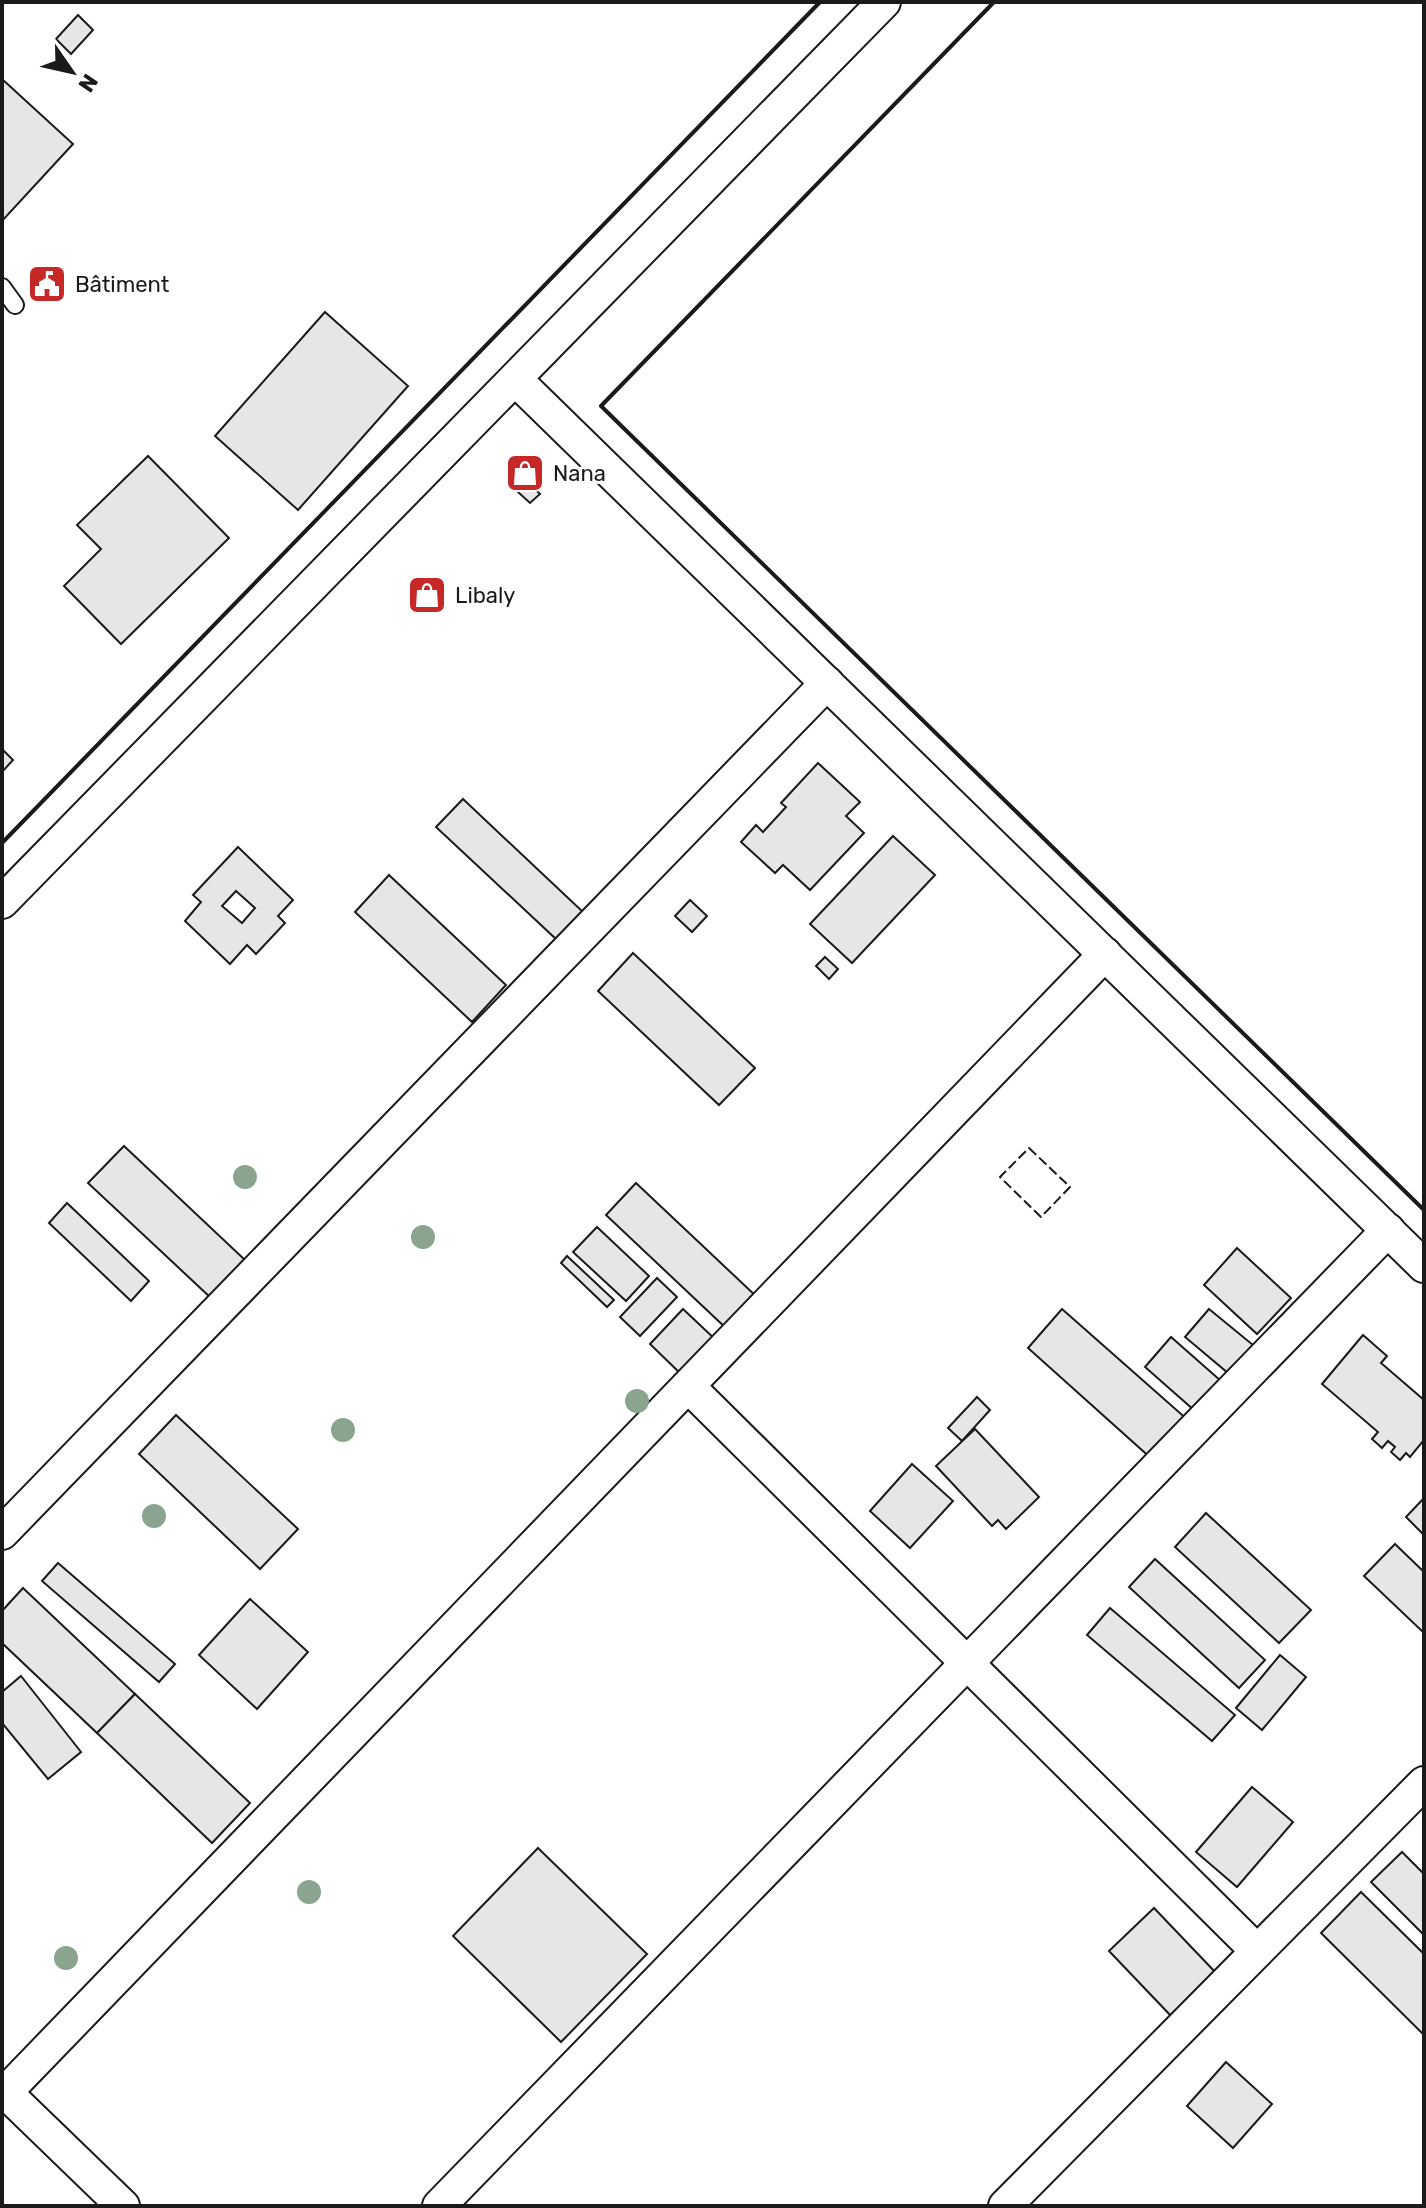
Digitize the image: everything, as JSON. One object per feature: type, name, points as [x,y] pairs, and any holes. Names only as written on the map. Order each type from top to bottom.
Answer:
[{"type":"street","points":[[2,902],[884,2]]},
{"type":"street","points":[[515,379],[1424,1266]]},
{"type":"street","points":[[2,1533],[827,683]]},
{"type":"street","points":[[123,2206],[3,2093],[1105,954]]},
{"type":"street","points":[[439,2206],[1388,1230]]},
{"type":"street","points":[[688,1386],[1257,1951]]},
{"type":"street","points":[[1005,2206],[1424,1783]]},
{"type":"lane","points":[[2,287],[15,305]]},
{"type":"building","points":[[78,15],[93,30],[71,54],[56,39]]},
{"type":"building","points":[[2,79],[73,144],[2,221]]},
{"type":"building","points":[[325,312],[408,386],[298,510],[215,436]]},
{"type":"building","points":[[148,456],[229,538],[121,644],[64,586],[101,549],[77,525]]},
{"type":"building","points":[[528,482],[540,494],[530,503],[518,492]]},
{"type":"building","points":[[2,749],[13,760],[2,772]]},
{"type":"building","points":[[818,763],[860,802],[846,816],[864,833],[810,890],[783,865],[775,873],[741,842],[756,825],[763,832],[786,807],[781,803]]},
{"type":"building","points":[[463,799],[583,912],[557,940],[436,827]]},
{"type":"building","points":[[893,836],[935,875],[852,963],[810,924]]},
{"type":"building","points":[[238,847],[293,900],[278,916],[285,923],[256,954],[247,945],[230,964],[185,921],[201,902],[193,895]],"holes":[[[236,891],[255,908],[242,923],[222,906]]]},
{"type":"building","points":[[389,875],[506,985],[472,1022],[355,912]]},
{"type":"building","points":[[690,900],[707,916],[692,932],[675,916]]},
{"type":"building","points":[[633,953],[755,1068],[719,1105],[598,991]]},
{"type":"building","points":[[825,957],[838,969],[829,979],[816,966]]},
{"type":"building","points":[[124,1146],[245,1260],[211,1298],[88,1183]]},
{"type":"building","points":[[636,1183],[758,1298],[728,1330],[606,1215]]},
{"type":"building","points":[[67,1203],[149,1281],[131,1301],[49,1223]]},
{"type":"building","points":[[597,1227],[649,1276],[626,1301],[573,1252]]},
{"type":"building","points":[[1237,1248],[1291,1298],[1257,1334],[1204,1285]]},
{"type":"building","points":[[567,1256],[614,1300],[607,1307],[561,1263]]},
{"type":"building","points":[[657,1278],[677,1297],[640,1336],[620,1317]]},
{"type":"building","points":[[683,1309],[717,1341],[684,1377],[650,1344]]},
{"type":"building","points":[[1062,1309],[1189,1421],[1153,1460],[1028,1348]]},
{"type":"building","points":[[1209,1309],[1253,1345],[1228,1373],[1185,1337]]},
{"type":"building","points":[[1363,1335],[1387,1356],[1381,1363],[1424,1400],[1424,1440],[1410,1457],[1406,1453],[1400,1460],[1391,1452],[1395,1447],[1388,1441],[1382,1448],[1372,1439],[1378,1432],[1322,1384]]},
{"type":"building","points":[[1171,1337],[1229,1388],[1203,1418],[1145,1367]]},
{"type":"building","points":[[977,1397],[990,1410],[962,1441],[948,1428]]},
{"type":"building","points":[[176,1415],[298,1529],[260,1569],[139,1454]]},
{"type":"building","points":[[975,1429],[1039,1497],[1006,1529],[998,1520],[992,1526],[936,1466]]},
{"type":"building","points":[[912,1464],[953,1501],[910,1548],[870,1511]]},
{"type":"building","points":[[1424,1498],[1424,1535],[1406,1517]]},
{"type":"building","points":[[1206,1513],[1311,1610],[1279,1643],[1175,1547]]},
{"type":"building","points":[[1395,1544],[1424,1572],[1424,1633],[1364,1576]]},
{"type":"building","points":[[1155,1559],[1265,1660],[1239,1688],[1129,1587]]},
{"type":"building","points":[[58,1563],[175,1664],[159,1682],[42,1581]]},
{"type":"building","points":[[23,1588],[135,1694],[97,1733],[2,1643],[2,1611]]},
{"type":"building","points":[[250,1599],[308,1652],[257,1709],[199,1655]]},
{"type":"building","points":[[1110,1608],[1235,1715],[1212,1741],[1087,1635]]},
{"type":"building","points":[[1280,1655],[1306,1677],[1262,1730],[1236,1708]]},
{"type":"building","points":[[21,1676],[81,1752],[48,1779],[2,1723],[2,1692]]},
{"type":"building","points":[[135,1694],[250,1803],[212,1843],[97,1733]]},
{"type":"building","points":[[1252,1787],[1293,1822],[1237,1887],[1196,1852]]},
{"type":"building","points":[[538,1848],[647,1954],[561,2042],[453,1936]]},
{"type":"building","points":[[1402,1852],[1424,1874],[1424,1935],[1371,1882]]},
{"type":"building","points":[[1361,1892],[1424,1954],[1424,2035],[1321,1933]]},
{"type":"building","points":[[1154,1908],[1218,1975],[1173,2018],[1109,1951]]},
{"type":"building","points":[[1226,2062],[1272,2104],[1233,2148],[1187,2106]]},
{"type":"fence","points":[[1029,1148],[1070,1187],[1041,1217],[1000,1177],[1029,1148]]},
{"type":"wall","points":[[2,843],[820,2]]},
{"type":"wall","points":[[994,2],[601,406],[1424,1210]]},
{"type":"place","name":"Bâtiment","points":[[47,284]]},
{"type":"place","name":"Nana","points":[[525,473]]},
{"type":"place","name":"Libaly","points":[[427,595]]}]
